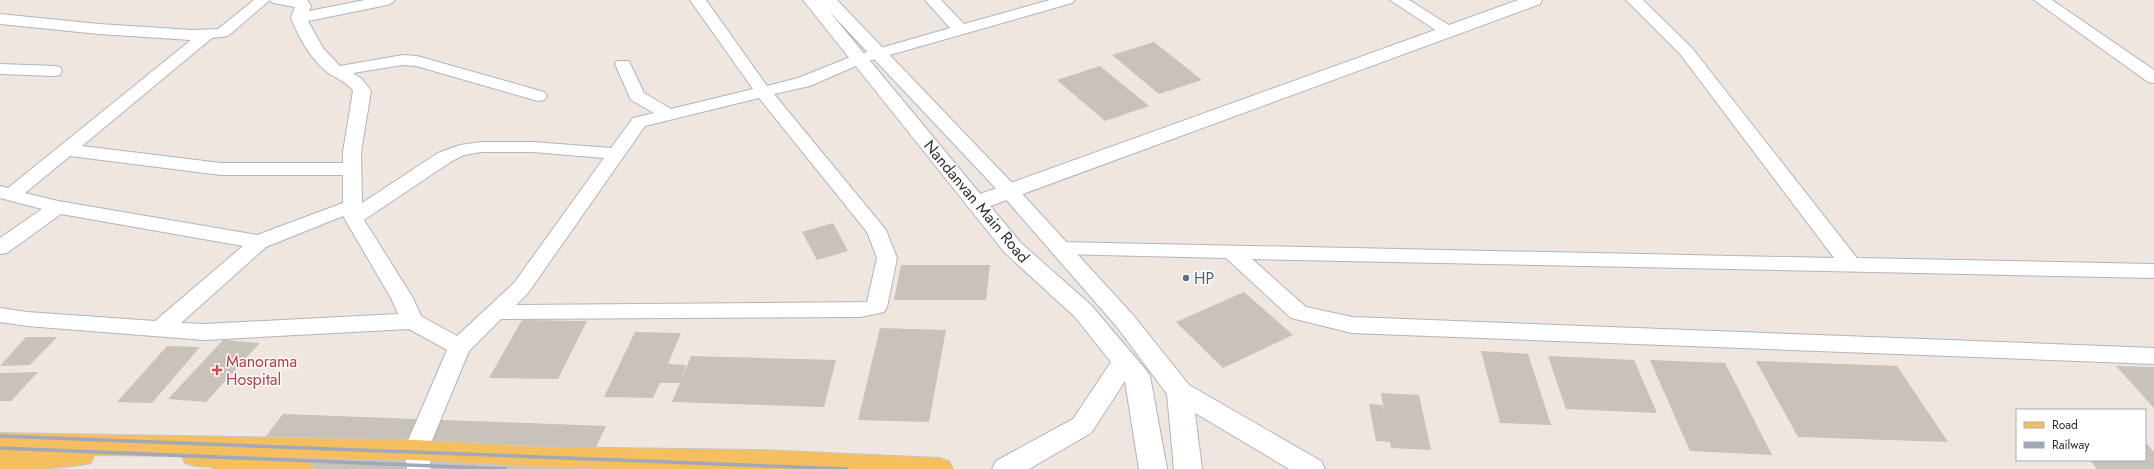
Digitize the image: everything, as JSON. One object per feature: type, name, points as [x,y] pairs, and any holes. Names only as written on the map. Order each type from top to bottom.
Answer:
[{"type":"main road","name":"Nandanvan Main Road","points":[[811,0],[869,56],[1012,248],[1083,311],[1137,376],[1152,469]]},
{"type":"main road","points":[[828,0],[869,56],[1009,192],[1126,321],[1180,392],[1311,469]]},
{"type":"main road","points":[[977,203],[1534,0]]},
{"type":"main road","points":[[1006,469],[1082,426],[1125,361]]},
{"type":"main road","points":[[1180,392],[1188,469]]},
{"type":"main road","points":[[0,443],[418,459],[541,457],[762,461],[939,469]]},
{"type":"main road","points":[[0,460],[41,465],[105,453],[224,465],[299,469]]},
{"type":"street","points":[[0,19],[99,29],[192,35],[222,33],[263,0]]},
{"type":"street","points":[[278,0],[301,3],[303,6],[299,18],[301,26],[321,56],[330,67],[358,83],[362,91],[352,152],[352,212],[402,298],[412,322]]},
{"type":"street","points":[[299,18],[334,0]]},
{"type":"street","points":[[299,18],[387,0]]},
{"type":"street","points":[[496,312],[861,310],[876,307],[887,258],[876,230],[763,92],[698,0]]},
{"type":"street","points":[[933,0],[960,30]]},
{"type":"street","points":[[418,459],[433,412],[459,347],[521,288],[639,122],[804,82],[869,56],[1067,0]]},
{"type":"street","points":[[1398,0],[1449,32]]},
{"type":"street","points":[[1634,0],[1686,52],[1851,264]]},
{"type":"street","points":[[2042,0],[2154,78]]},
{"type":"street","points":[[6,193],[66,150],[208,34]]},
{"type":"street","points":[[338,71],[403,60],[417,61],[538,96]]},
{"type":"street","points":[[623,64],[636,96],[669,115]]},
{"type":"street","points":[[0,69],[54,71]]},
{"type":"street","points":[[160,329],[259,242],[352,212],[445,157],[460,150],[481,147],[533,147],[616,154]]},
{"type":"street","points":[[66,150],[221,169],[352,169]]},
{"type":"street","points":[[6,193],[57,207],[259,242]]},
{"type":"street","points":[[0,248],[57,207]]},
{"type":"street","points":[[1059,248],[2154,271]]},
{"type":"street","points":[[1232,252],[1299,313],[1352,325],[2154,356]]},
{"type":"street","points":[[0,315],[204,332],[412,322],[459,347]]},
{"type":"building","points":[[1154,42],[1202,80],[1159,94],[1112,55]]},
{"type":"building","points":[[1100,66],[1149,106],[1105,121],[1057,80]]},
{"type":"building","points":[[833,223],[848,251],[817,260],[802,232]]},
{"type":"building","points":[[901,265],[990,265],[986,300],[894,300]]},
{"type":"building","points":[[1244,292],[1293,335],[1223,368],[1176,322]]},
{"type":"building","points":[[522,320],[587,321],[558,379],[489,378]]},
{"type":"building","points":[[880,328],[946,330],[929,422],[858,420]]},
{"type":"building","points":[[635,332],[681,333],[668,364],[686,365],[681,380],[691,356],[836,360],[824,407],[672,402],[680,383],[660,383],[653,398],[604,397]]},
{"type":"building","points":[[26,337],[57,337],[30,365],[0,366]]},
{"type":"building","points":[[223,340],[260,343],[206,402],[168,399]]},
{"type":"building","points":[[167,346],[200,347],[152,403],[117,402]]},
{"type":"building","points":[[1481,351],[1528,354],[1551,425],[1500,423]]},
{"type":"building","points":[[1548,356],[1634,360],[1657,413],[1566,409]]},
{"type":"building","points":[[1650,360],[1725,363],[1772,455],[1690,451]]},
{"type":"building","points":[[1756,361],[1897,366],[1948,442],[1798,437]]},
{"type":"building","points":[[2116,366],[2154,367],[2154,408]]},
{"type":"building","points":[[38,372],[11,401],[0,401],[0,373]]},
{"type":"building","points":[[1381,393],[1419,395],[1431,450],[1391,448],[1390,442],[1376,441],[1369,404],[1382,405],[1384,411]]},
{"type":"building","points":[[283,414],[606,426],[586,469],[241,469]]},
{"type":"building","points":[[2146,443],[2154,452],[2154,469],[2097,469],[2091,461],[2146,461]]},
{"type":"railway","points":[[0,436],[847,469]]},
{"type":"railway","points":[[0,448],[506,469]]},
{"type":"place","name":"HP","points":[[1186,278]]},
{"type":"place","name":"Manorama Hospital","points":[[217,370]]}]
